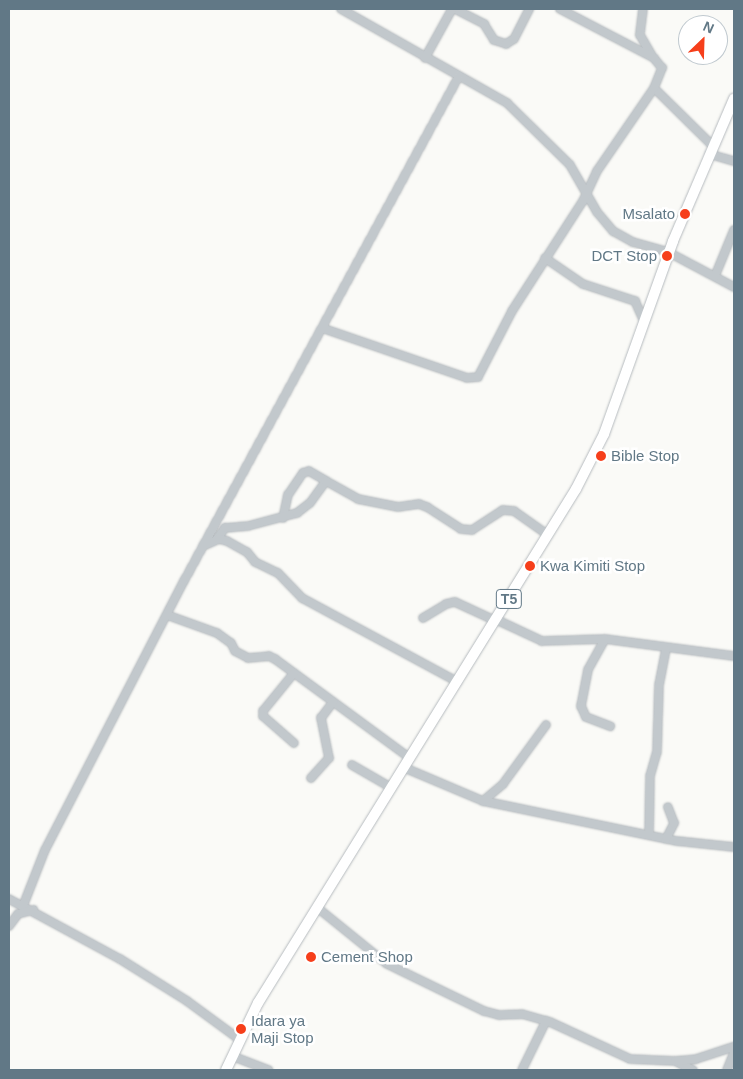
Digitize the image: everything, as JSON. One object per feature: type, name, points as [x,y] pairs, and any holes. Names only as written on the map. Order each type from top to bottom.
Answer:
[{"type":"highway","name":"T5","points":[[226,1070],[258,1003],[319,909],[410,758],[496,621],[548,535],[604,434],[645,323],[668,252],[710,149],[734,99]]},
{"type":"street","points":[[341,9],[507,103],[570,165],[597,212],[613,231],[633,242],[668,252],[734,287]]},
{"type":"street","points":[[425,58],[453,9],[484,24],[494,40],[506,44],[514,38],[530,9]]},
{"type":"street","points":[[560,9],[654,58]]},
{"type":"street","points":[[322,328],[476,379],[545,258],[587,193],[597,171],[654,88],[662,68],[640,35],[643,9]]},
{"type":"street","points":[[23,906],[45,850],[203,546],[459,76]]},
{"type":"street","points":[[654,88],[710,149],[734,161]]},
{"type":"street","points":[[715,276],[734,230]]},
{"type":"street","points":[[545,258],[583,284],[635,301],[645,323]]},
{"type":"street","points":[[283,518],[288,495],[303,473],[309,471],[364,501],[398,507],[419,504],[427,507],[461,529],[472,530],[503,510],[514,511],[548,535]]},
{"type":"street","points":[[217,539],[225,528],[283,518],[305,508],[326,481]]},
{"type":"street","points":[[203,546],[217,539],[224,539],[247,552],[255,562],[278,573],[295,593],[316,606],[458,682]]},
{"type":"street","points":[[423,618],[446,604],[455,602],[542,641],[605,639],[666,650],[734,656]]},
{"type":"street","points":[[167,615],[217,633],[231,643],[235,651],[248,658],[268,656],[410,758]]},
{"type":"street","points":[[605,639],[588,670],[581,706],[586,717],[610,726]]},
{"type":"street","points":[[649,835],[650,776],[657,752],[660,677],[666,650]]},
{"type":"street","points":[[294,673],[264,711],[263,716],[294,743]]},
{"type":"street","points":[[311,778],[328,758],[320,718],[333,702]]},
{"type":"street","points":[[482,801],[503,784],[546,725]]},
{"type":"street","points":[[352,765],[392,788]]},
{"type":"street","points":[[405,768],[482,801],[666,839],[734,847]]},
{"type":"street","points":[[666,839],[674,823],[668,807]]},
{"type":"street","points":[[9,899],[33,910],[148,976],[240,1040]]},
{"type":"street","points":[[319,909],[353,933],[380,959],[427,984],[492,1014],[522,1014],[546,1022],[630,1059],[674,1061],[693,1070]]},
{"type":"street","points":[[9,926],[18,914],[33,910]]},
{"type":"street","points":[[522,1070],[546,1022]]},
{"type":"street","points":[[674,1061],[680,1058],[691,1060],[734,1047]]},
{"type":"street","points":[[727,1070],[734,1053]]},
{"type":"street","points":[[232,1056],[268,1070]]},
{"type":"place","name":"Msalato","points":[[685,214]]},
{"type":"place","name":"DCT Stop","points":[[667,256]]},
{"type":"place","name":"Bible Stop","points":[[601,456]]},
{"type":"place","name":"Kwa Kimiti Stop","points":[[530,566]]},
{"type":"place","name":"Cement Shop","points":[[311,957]]},
{"type":"place","name":"Idara ya Maji Stop","points":[[241,1029]]}]
